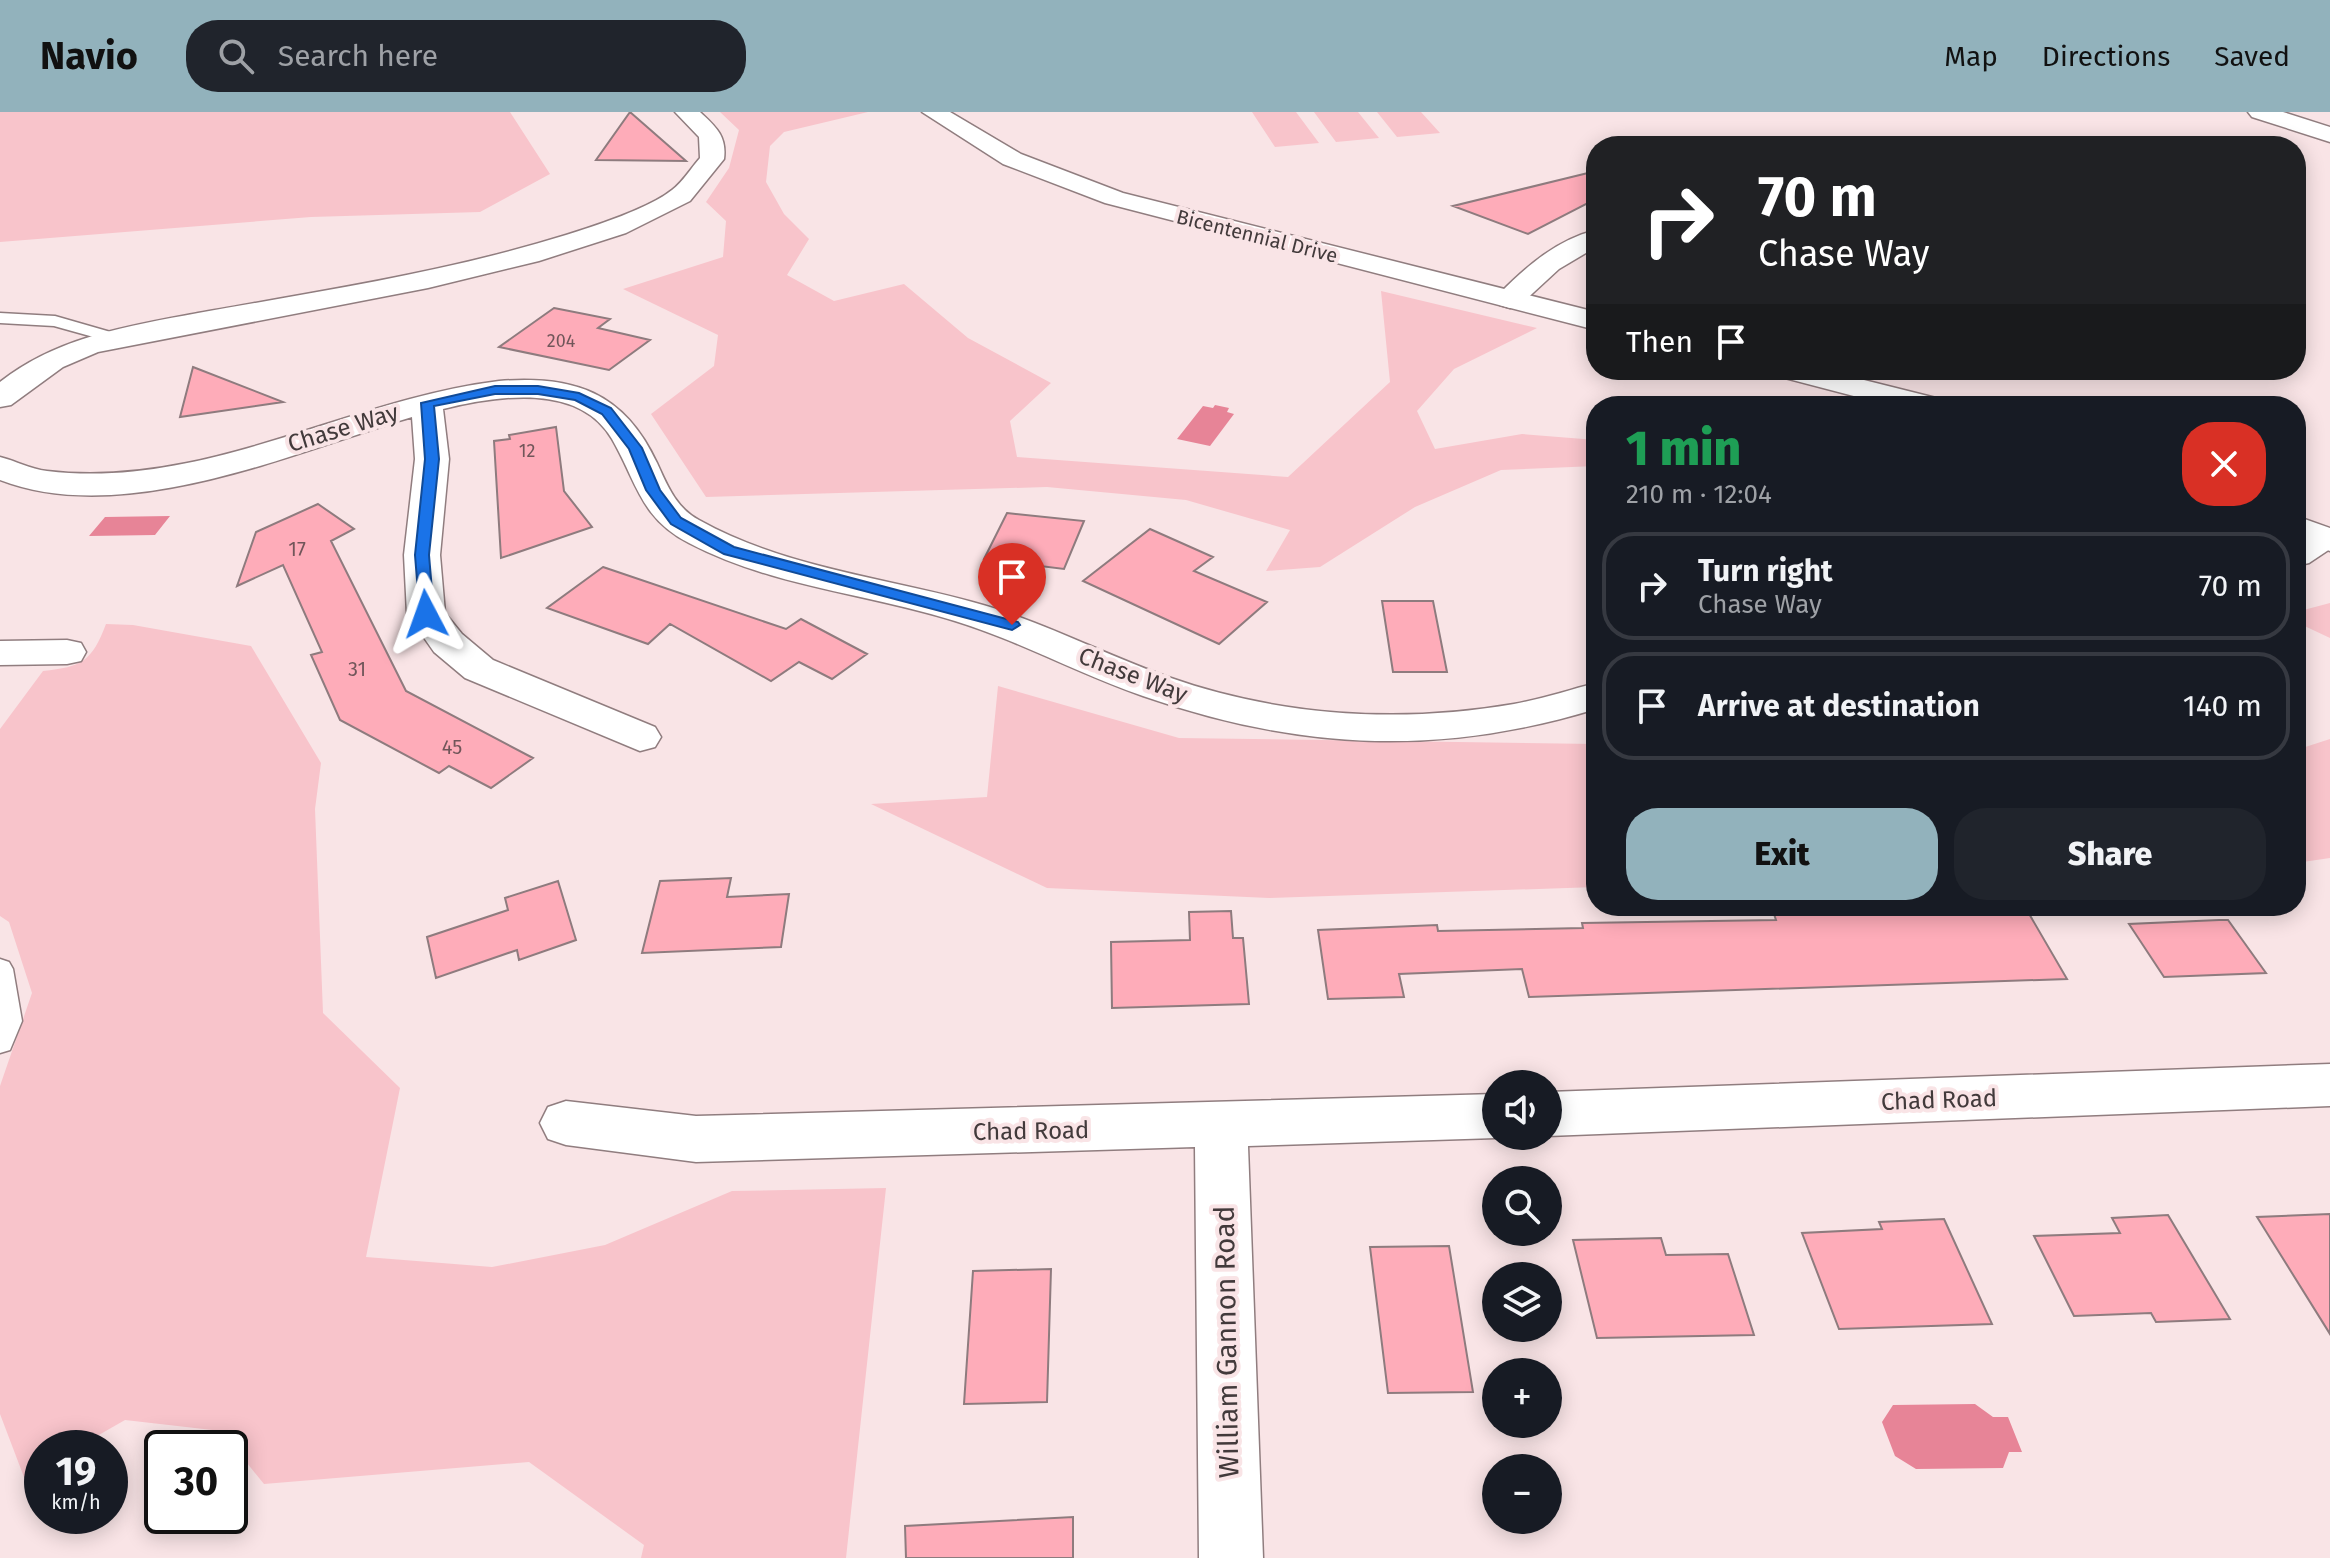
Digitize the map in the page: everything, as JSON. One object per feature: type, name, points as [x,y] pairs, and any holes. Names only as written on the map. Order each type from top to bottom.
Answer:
[{"type":"main road","points":[[0,398],[49,361],[115,338],[431,280],[563,245],[623,223],[673,199],[705,173],[712,160],[711,135],[687,112]]},
{"type":"main road","name":"Bicentennial Drive","points":[[934,112],[1012,159],[1114,198],[1586,318]]},
{"type":"main road","points":[[2260,112],[2330,135]]},
{"type":"main road","points":[[1510,299],[1548,262],[1586,242]]},
{"type":"main road","points":[[1827,380],[1890,396]]},
{"type":"main road","name":"Chase Way","points":[[0,467],[12,474],[47,481],[88,484],[181,476],[427,403],[495,390],[538,390],[579,397],[606,411],[635,448],[653,490],[676,521],[729,551],[1012,625],[1153,686],[1201,701],[1301,721],[1354,727],[1407,727],[1513,718],[1586,699]]},
{"type":"main road","points":[[427,403],[432,459],[422,555],[426,614],[448,643],[479,669],[640,737]]},
{"type":"main road","points":[[0,653],[67,652]]},
{"type":"main road","name":"Chad Road","points":[[1562,1113],[2330,1085]]},
{"type":"main road","name":"Chad Road","points":[[566,1123],[696,1139],[1482,1117]]},
{"type":"main road","name":"William Gannon Road","points":[[1221,1126],[1231,1558]]},
{"type":"lane","points":[[0,318],[55,321],[115,338]]},
{"type":"lane","points":[[0,969],[9,1021],[0,1042]]},
{"type":"shaded area","points":[[0,112],[510,112],[550,174],[480,212],[311,217],[0,242]]},
{"type":"shaded area","points":[[720,112],[868,112],[784,132],[770,146],[766,182],[784,214],[809,239],[787,275],[834,301],[904,284],[968,338],[1051,383],[1010,421],[1017,457],[1288,477],[1390,382],[1381,291],[1537,328],[1454,369],[1417,411],[1435,449],[1522,434],[1586,439],[1586,466],[1501,470],[1415,507],[1320,567],[1266,571],[1290,530],[1186,500],[1047,487],[706,497],[651,414],[714,366],[718,335],[623,289],[723,257],[726,221],[706,202],[729,168],[739,130]]},
{"type":"shaded area","points":[[1252,112],[1296,112],[1319,143],[1275,147]]},
{"type":"shaded area","points":[[1314,112],[1358,112],[1379,138],[1336,142]]},
{"type":"shaded area","points":[[1377,112],[1421,112],[1440,133],[1397,137]]},
{"type":"shaded area","points":[[1215,405],[1229,408],[1227,412],[1234,414],[1210,446],[1177,439],[1203,406],[1213,408]]},
{"type":"shaded area","points":[[170,516],[155,535],[89,536],[105,517]]},
{"type":"shaded area","points":[[2330,603],[2330,638],[2306,627],[2306,609]]},
{"type":"shaded area","points":[[106,624],[133,625],[251,646],[321,763],[315,809],[323,1013],[400,1088],[366,1257],[492,1267],[605,1245],[732,1191],[886,1188],[846,1558],[641,1558],[644,1545],[529,1462],[264,1484],[248,1464],[248,1430],[212,1430],[125,1420],[108,1430],[24,1430],[24,1477],[0,1414],[0,1086],[32,993],[9,922],[0,916],[0,729],[43,671],[76,664],[96,646]]},
{"type":"shaded area","points":[[998,686],[1179,738],[1586,744],[1586,887],[1269,898],[1047,888],[871,804],[987,797]]},
{"type":"shaded area","points":[[2330,739],[2330,858],[2306,862],[2306,747]]},
{"type":"shaded area","points":[[1975,1404],[1993,1417],[2008,1417],[2022,1452],[2009,1452],[2003,1468],[1916,1469],[1895,1456],[1882,1422],[1893,1405]]},
{"type":"building","points":[[630,112],[686,161],[596,160]]},
{"type":"building","points":[[1586,173],[1586,204],[1528,234],[1453,206]]},
{"type":"building","points":[[554,308],[610,319],[598,328],[650,340],[609,370],[499,347]]},
{"type":"building","points":[[193,367],[283,402],[180,417]]},
{"type":"building","points":[[556,427],[564,491],[592,527],[501,558],[494,441],[510,439],[509,435]]},
{"type":"building","points":[[318,504],[354,529],[331,541],[406,691],[533,758],[491,788],[449,766],[439,773],[340,720],[311,655],[322,652],[283,565],[237,586],[256,532]]},
{"type":"building","points":[[1007,513],[1084,521],[1064,569],[984,559]]},
{"type":"building","points":[[1150,529],[1213,557],[1194,571],[1267,602],[1219,644],[1083,581]]},
{"type":"building","points":[[603,567],[786,629],[801,619],[867,654],[832,679],[799,662],[771,681],[670,624],[648,644],[547,608]]},
{"type":"building","points":[[1382,601],[1433,601],[1447,672],[1393,672]]},
{"type":"building","points":[[731,878],[727,897],[789,894],[781,947],[642,953],[660,881]]},
{"type":"building","points":[[558,881],[576,940],[519,960],[517,950],[436,978],[427,937],[508,910],[505,898]]},
{"type":"building","points":[[1231,911],[1233,938],[1243,938],[1249,1004],[1112,1008],[1111,942],[1190,940],[1189,912]]},
{"type":"building","points":[[1775,916],[2030,916],[2067,979],[1529,997],[1522,969],[1399,974],[1404,997],[1328,999],[1318,930],[1437,925],[1438,931],[1583,928],[1582,923],[1776,920]]},
{"type":"building","points":[[2228,920],[2266,973],[2164,977],[2129,924]]},
{"type":"building","points":[[2330,1214],[2330,1334],[2257,1217]]},
{"type":"building","points":[[2168,1215],[2230,1319],[2156,1322],[2151,1313],[2074,1316],[2034,1236],[2120,1233],[2112,1218]]},
{"type":"building","points":[[1944,1219],[1992,1324],[1839,1329],[1802,1233],[1882,1229],[1879,1222]]},
{"type":"building","points":[[1661,1238],[1666,1255],[1728,1254],[1754,1335],[1597,1338],[1573,1240]]},
{"type":"building","points":[[1449,1246],[1473,1392],[1388,1393],[1370,1247]]},
{"type":"building","points":[[1051,1269],[1047,1402],[964,1404],[973,1271]]},
{"type":"building","points":[[1073,1517],[1073,1558],[906,1558],[905,1526]]},
{"type":"route","points":[[426,614],[422,555],[432,459],[427,403],[495,390],[538,390],[579,397],[606,411],[635,448],[653,490],[676,521],[729,551],[1012,625]]}]
